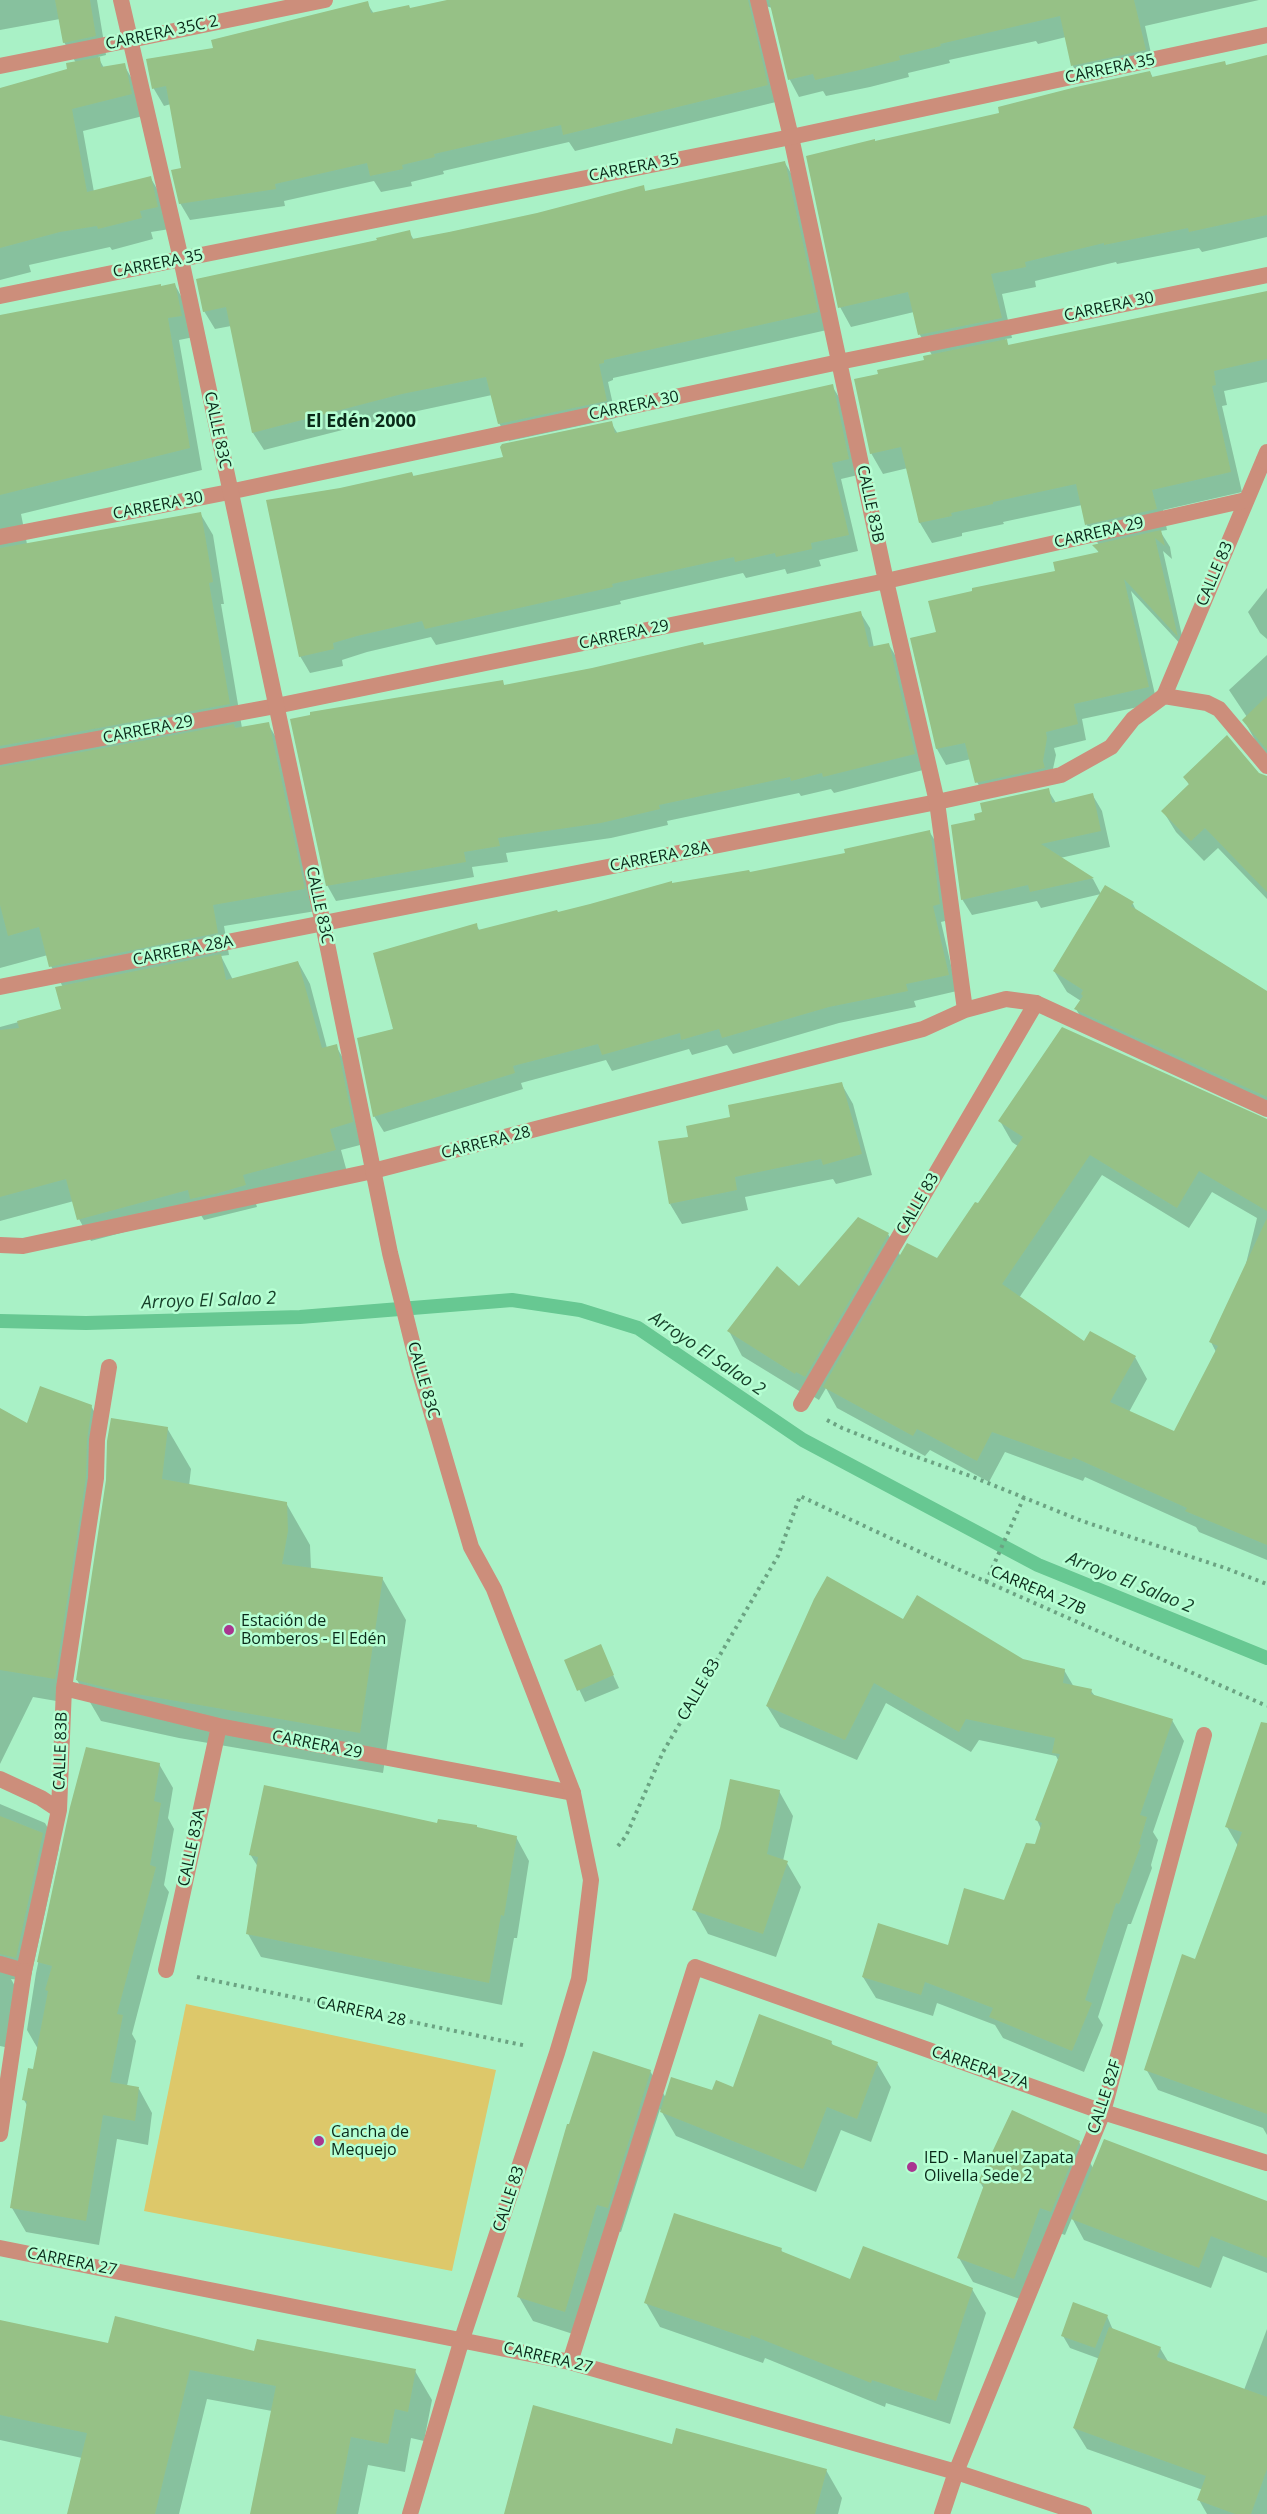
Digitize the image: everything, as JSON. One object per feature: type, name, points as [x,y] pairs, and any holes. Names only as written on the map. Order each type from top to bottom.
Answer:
[{"type":"street","name":"CALLE 83C","points":[[121,0],[181,259],[323,924],[390,1253],[419,1370],[471,1547],[494,1589],[573,1793]]},
{"type":"street","name":"CARRERA 35C 2","points":[[0,66],[325,0]]},
{"type":"street","name":"CALLE 83B","points":[[758,0],[791,137],[886,581],[937,802],[965,1010]]},
{"type":"street","name":"CARRERA 35","points":[[0,296],[791,137],[1267,35]]},
{"type":"street","name":"CARRERA 30","points":[[0,537],[230,492],[839,362],[1267,274]]},
{"type":"street","name":"CALLE 83","points":[[1164,696],[1246,500],[1266,458]]},
{"type":"street","name":"CARRERA 29","points":[[0,758],[276,706],[886,581],[1246,500]]},
{"type":"street","points":[[1164,696],[1207,703],[1219,709],[1267,766]]},
{"type":"street","name":"CARRERA 28A","points":[[0,987],[937,802],[1061,775],[1111,747],[1133,719],[1164,696]]},
{"type":"street","name":"CARRERA 28","points":[[0,1245],[23,1246],[374,1171],[664,1098],[923,1029],[965,1010],[1006,999],[1036,1003],[1267,1109]]},
{"type":"street","name":"CALLE 83","points":[[801,1404],[1036,1003]]},
{"type":"street","name":"CALLE 83B","points":[[0,2134],[24,1971],[59,1810],[64,1688],[96,1478],[97,1440],[109,1367]]},
{"type":"street","name":"CARRERA 29","points":[[64,1688],[219,1726],[573,1793]]},
{"type":"street","name":"CALLE 83A","points":[[166,1970],[219,1726]]},
{"type":"street","name":"CALLE 82F","points":[[942,2514],[956,2472],[1102,2112],[1204,1735]]},
{"type":"street","points":[[0,1779],[41,1798],[59,1810]]},
{"type":"street","name":"CALLE 83","points":[[410,2514],[462,2339],[557,2053],[579,1979],[591,1880],[573,1793]]},
{"type":"street","points":[[0,1964],[24,1971]]},
{"type":"street","name":"CARRERA 27A","points":[[570,2361],[695,1967],[1102,2112],[1267,2163]]},
{"type":"street","name":"CARRERA 27","points":[[0,2248],[570,2361],[956,2472],[1084,2514]]},
{"type":"path","points":[[801,1404],[842,1428],[1023,1499],[1267,1584]]},
{"type":"path","name":"CARRERA 27B","points":[[800,1496],[1267,1706]]},
{"type":"path","name":"CALLE 83","points":[[591,1880],[626,1836],[663,1752],[778,1556],[800,1496]]},
{"type":"path","points":[[987,1580],[1023,1499]]},
{"type":"path","name":"CARRERA 28","points":[[166,1970],[557,2053]]},
{"type":"shaded area","name":"Cancha de Mequejo","points":[[186,2004],[496,2070],[452,2271],[144,2211]]},
{"type":"building","points":[[55,0],[90,0],[96,36],[63,43]]},
{"type":"building","points":[[447,0],[748,0],[768,85],[563,135],[561,125],[434,154],[435,157],[402,165],[403,169],[370,176],[367,163],[275,184],[276,189],[179,204],[171,170],[181,168],[166,86],[152,89],[146,59],[213,48],[211,40],[368,1],[371,13]]},
{"type":"building","points":[[769,0],[1134,0],[1146,50],[1071,66],[1060,16],[940,44],[941,46],[899,56],[900,60],[860,70],[815,80],[813,74],[788,80]]},
{"type":"building","points":[[1267,55],[1267,215],[1189,232],[1188,228],[1104,245],[1104,243],[1025,262],[1026,267],[991,274],[1002,318],[918,335],[908,292],[838,308],[806,156],[999,113],[998,107],[1076,87],[1150,71],[1152,77],[1225,61],[1226,65]]},
{"type":"building","points":[[100,57],[101,67],[125,63],[132,94],[72,109],[87,192],[151,176],[158,207],[140,211],[142,218],[98,229],[97,226],[60,232],[0,248],[0,88],[67,69],[66,63]]},
{"type":"building","points":[[785,161],[818,312],[604,360],[604,363],[599,364],[607,401],[498,424],[486,377],[402,394],[252,433],[226,307],[203,312],[196,279],[377,240],[376,238],[410,230],[412,239],[537,213],[644,185],[645,191]]},
{"type":"building","points":[[175,283],[182,316],[168,318],[190,448],[0,495],[0,315]]},
{"type":"building","points":[[1267,291],[1267,359],[1214,371],[1216,385],[1212,386],[1231,472],[1152,490],[1157,509],[1085,525],[1076,484],[993,502],[993,504],[951,513],[952,516],[919,523],[901,447],[870,454],[854,379],[878,374],[877,370],[924,360],[923,356],[1007,339],[1008,345]]},
{"type":"building","points":[[833,384],[849,459],[832,463],[849,535],[811,543],[812,549],[776,557],[775,553],[735,562],[734,557],[425,629],[422,621],[333,643],[334,649],[299,657],[266,500],[340,488],[412,472],[413,476],[503,457],[500,447],[502,444],[612,421],[615,433]]},
{"type":"building","points":[[201,512],[213,582],[209,583],[230,704],[0,746],[0,548]]},
{"type":"building","points":[[1161,530],[1165,546],[1155,538],[1178,637],[1124,579],[1149,687],[1074,704],[1078,724],[1046,732],[1043,761],[1045,768],[975,783],[965,743],[936,749],[910,638],[936,632],[928,601],[972,591],[972,588],[1055,571],[1053,562],[1099,552],[1092,545]]},
{"type":"building","points":[[861,611],[869,647],[889,643],[915,754],[823,777],[822,773],[791,781],[790,777],[659,805],[660,809],[601,823],[498,838],[500,846],[464,852],[466,862],[326,886],[290,719],[310,715],[310,712],[503,680],[504,685]]},
{"type":"building","points":[[1267,696],[1267,750],[1242,720]]},
{"type":"building","points":[[269,722],[305,889],[213,905],[218,933],[49,967],[39,927],[8,936],[0,905],[0,767],[234,724],[235,728]]},
{"type":"building","points":[[1227,735],[1259,773],[1267,776],[1267,892],[1205,828],[1191,841],[1161,811],[1189,784],[1183,777]]},
{"type":"building","points":[[1049,788],[1052,803],[1093,793],[1101,831],[1041,844],[1094,878],[1030,892],[1028,885],[961,900],[951,825],[975,820],[974,814],[982,812],[980,803]]},
{"type":"building","points":[[930,830],[940,904],[933,906],[949,975],[906,984],[908,991],[829,1007],[722,1038],[719,1029],[681,1040],[680,1033],[602,1055],[598,1044],[513,1066],[515,1073],[373,1117],[357,1038],[393,1029],[373,953],[477,923],[478,930],[590,904],[672,881],[672,883],[749,870],[750,872],[845,853],[844,849]]},
{"type":"building","points":[[1105,885],[1134,902],[1131,906],[1267,991],[1267,1097],[1074,1009],[1083,996],[1081,994],[1083,990],[1053,971]]},
{"type":"building","points":[[221,954],[226,980],[298,961],[322,1048],[337,1044],[353,1122],[330,1129],[336,1150],[243,1175],[246,1185],[215,1194],[190,1199],[188,1190],[77,1220],[66,1179],[0,1197],[0,1030],[19,1028],[17,1021],[61,1009],[55,987]]},
{"type":"building","points":[[1062,1027],[1267,1119],[1267,1211],[1199,1171],[1177,1208],[1090,1155],[1002,1284],[1084,1341],[1090,1331],[1136,1356],[1110,1402],[1174,1431],[1218,1346],[1209,1342],[1267,1218],[1267,1545],[1185,1511],[1187,1508],[1073,1457],[1071,1460],[992,1432],[977,1461],[917,1429],[913,1436],[823,1387],[907,1243],[937,1258],[1023,1137],[998,1121]]},
{"type":"building","points":[[842,1082],[862,1154],[823,1165],[821,1159],[735,1177],[737,1190],[669,1204],[658,1141],[688,1137],[686,1126],[730,1117],[728,1105]]},
{"type":"building","points":[[858,1217],[889,1233],[805,1377],[796,1372],[795,1374],[727,1331],[777,1266],[799,1286]]},
{"type":"building","points":[[40,1386],[92,1405],[87,1440],[86,1477],[55,1679],[0,1670],[0,1408],[27,1423]]},
{"type":"building","name":"Estación de Bomberos - El Edén","points":[[111,1418],[168,1427],[162,1479],[287,1502],[288,1531],[282,1564],[383,1577],[360,1733],[119,1691],[76,1680],[106,1480],[107,1441]]},
{"type":"building","points":[[827,1576],[903,1619],[917,1595],[1023,1659],[1065,1669],[1063,1683],[1092,1689],[1091,1694],[1173,1719],[1140,1815],[1147,1817],[1139,1844],[1141,1845],[1119,1904],[1116,1903],[1085,2000],[1092,2003],[1072,2051],[989,2017],[993,2008],[925,1982],[921,1995],[862,1977],[878,1923],[948,1945],[964,1888],[1004,1900],[1026,1843],[1035,1844],[1042,1823],[1035,1820],[1060,1754],[1052,1753],[1055,1738],[966,1719],[959,1732],[874,1683],[845,1740],[766,1706],[814,1599]]},
{"type":"building","points":[[601,1644],[614,1675],[577,1691],[564,1660]]},
{"type":"building","points":[[1261,1722],[1267,1723],[1267,2114],[1144,2070],[1182,1954],[1195,1959],[1242,1832],[1225,1827]]},
{"type":"building","points":[[86,1747],[160,1763],[154,1801],[161,1803],[150,1865],[156,1867],[117,2014],[123,2015],[110,2082],[139,2087],[135,2121],[103,2115],[86,2221],[10,2208],[27,2101],[22,2100],[28,2068],[33,2069],[48,1991],[45,1990],[52,1966],[37,1962],[70,1807]]},
{"type":"building","points":[[730,1779],[780,1790],[767,1854],[788,1861],[763,1934],[692,1910],[720,1828]]},
{"type":"building","points":[[264,1785],[437,1823],[438,1819],[477,1825],[477,1827],[517,1836],[504,1916],[501,1915],[489,1983],[246,1934],[258,1857],[249,1855]]},
{"type":"building","points":[[0,1816],[43,1833],[16,1958],[0,1954]]},
{"type":"building","points":[[759,2014],[832,2041],[831,2044],[878,2062],[857,2119],[827,2107],[803,2169],[660,2112],[671,2077],[712,2090],[716,2080],[733,2087]]},
{"type":"building","points":[[593,2051],[651,2070],[608,2208],[597,2205],[565,2312],[517,2297],[567,2124],[569,2124]]},
{"type":"building","points":[[1012,2110],[1080,2141],[1051,2212],[1040,2208],[1014,2279],[957,2258],[984,2185],[978,2182]]},
{"type":"building","points":[[1104,2139],[1267,2201],[1267,2258],[1211,2236],[1199,2268],[1071,2219]]},
{"type":"building","points":[[674,2213],[782,2248],[781,2251],[850,2279],[863,2246],[973,2288],[936,2401],[872,2380],[871,2383],[751,2335],[750,2339],[644,2303]]},
{"type":"building","points":[[1073,2302],[1108,2315],[1095,2348],[1061,2336]]},
{"type":"building","points":[[115,2316],[254,2351],[257,2339],[416,2369],[408,2412],[395,2409],[388,2444],[351,2437],[336,2514],[250,2514],[276,2386],[190,2370],[155,2514],[67,2514],[87,2433],[0,2415],[0,2320],[108,2343]]},
{"type":"building","points":[[1109,2327],[1161,2347],[1157,2357],[1267,2397],[1267,2469],[1251,2514],[1235,2514],[1197,2500],[1206,2476],[1073,2428]]},
{"type":"building","points":[[533,2405],[672,2444],[676,2428],[827,2469],[815,2514],[504,2514]]},
{"type":"waterway","name":"Arroyo El Salao 2","points":[[0,1321],[86,1323],[300,1317],[512,1300],[580,1310],[638,1328],[803,1440],[1038,1565],[1267,1658]]},
{"type":"place","name":"Estación de Bomberos - El Edén","points":[[229,1630]]},
{"type":"place","name":"Cancha de Mequejo","points":[[319,2141]]},
{"type":"place","name":"IED - Manuel Zapata Olivella Sede 2","points":[[912,2167]]},
{"type":"district","name":"El Edén 2000","points":[[361,422]]}]
